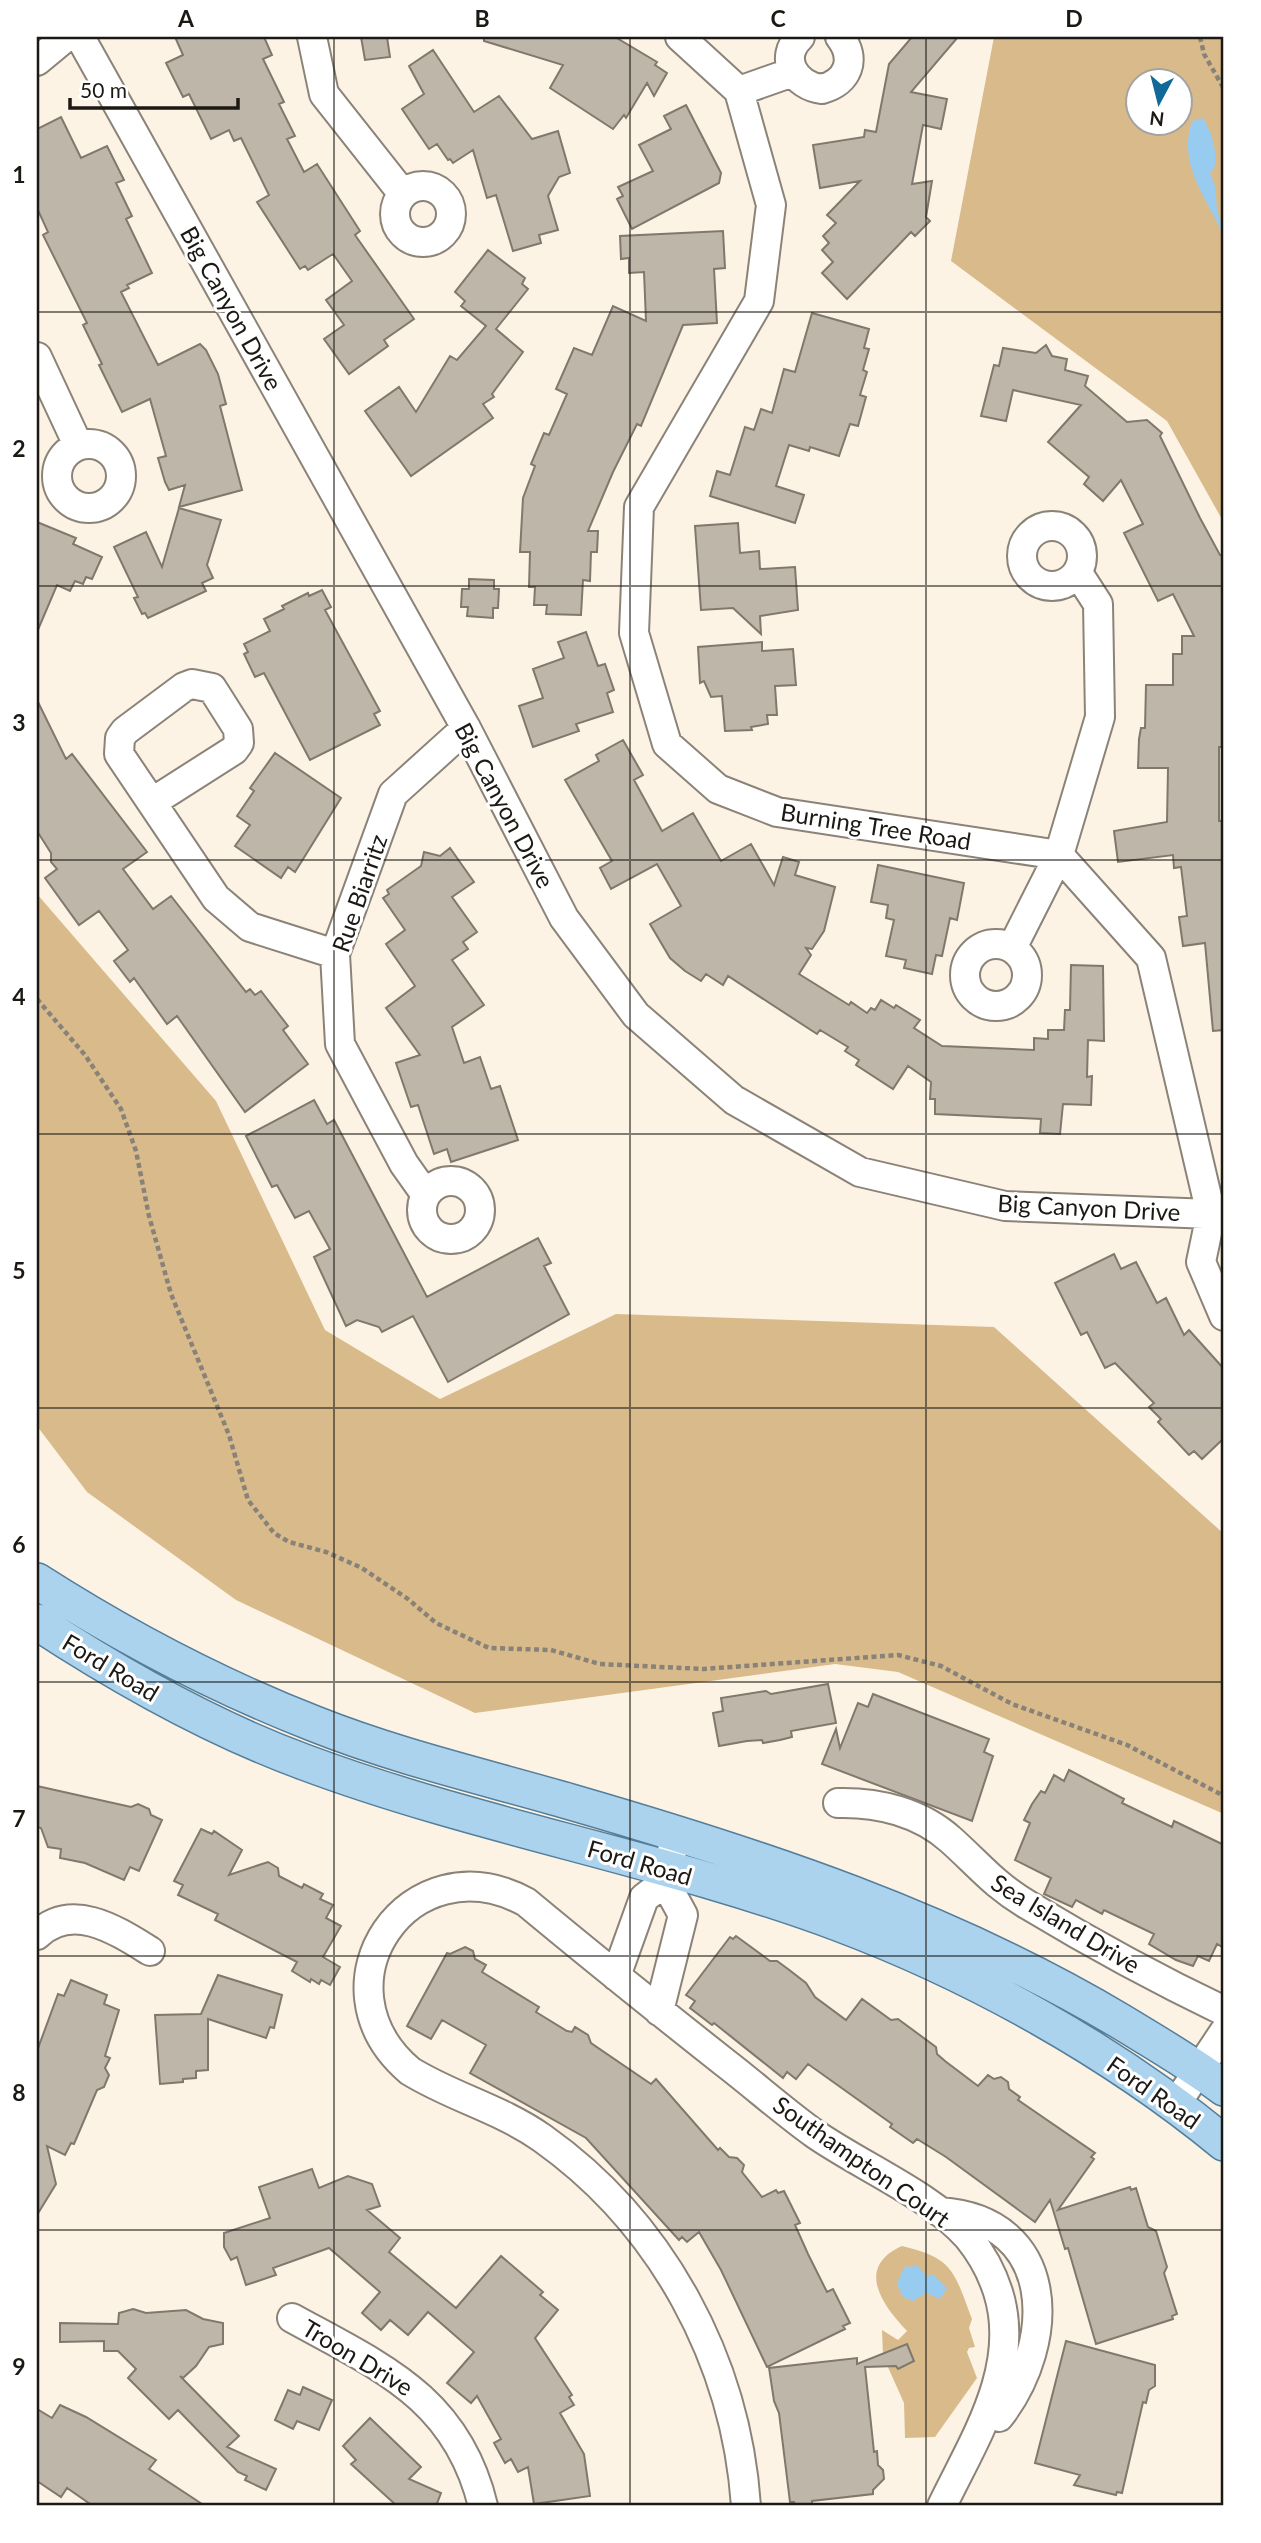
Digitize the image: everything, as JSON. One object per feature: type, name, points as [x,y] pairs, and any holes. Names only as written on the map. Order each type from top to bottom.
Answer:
[{"type":"main road","name":"Ford Road","points":[[37,1581],[130,1639],[198,1673],[315,1724],[419,1760],[783,1866],[955,1934],[1065,1989],[1212,2079]]},
{"type":"main road","name":"Ford Road","points":[[37,1622],[108,1669],[206,1721],[303,1762],[666,1876],[744,1891],[840,1924],[938,1967],[1049,2023],[1176,2104],[1224,2143]]},
{"type":"street","points":[[37,61],[66,37]]},
{"type":"street","name":"Big Canyon Drive","points":[[80,37],[466,728],[564,918],[636,1015],[734,1100],[860,1172],[1005,1206],[1220,1213]]},
{"type":"street","points":[[312,37],[324,94],[403,194]]},
{"type":"street","points":[[680,37],[738,91],[793,72]]},
{"type":"street","points":[[800,37],[791,49],[793,72],[800,82],[810,87],[833,86],[849,68],[850,57],[840,37]]},
{"type":"street","name":"Burning Tree Road","points":[[738,91],[771,205],[759,301],[639,507],[634,633],[667,744],[718,789],[777,812],[1059,855]]},
{"type":"street","points":[[37,357],[78,445]]},
{"type":"street","points":[[1012,948],[1059,855],[1100,717],[1098,604],[1078,573]]},
{"type":"street","points":[[153,801],[234,750],[240,743],[238,729],[212,688],[192,684],[184,687],[125,731],[120,738],[119,754],[216,898],[233,915],[250,928],[335,954]]},
{"type":"street","name":"Rue Biarritz","points":[[426,1195],[404,1164],[340,1044],[335,954],[393,794],[466,728]]},
{"type":"street","points":[[1059,855],[1152,958],[1220,1213],[1201,1262],[1224,1316]]},
{"type":"street","name":"Sea Island Drive","points":[[838,1804],[886,1806],[923,1821],[950,1839],[988,1878],[1026,1904],[1174,1987],[1224,2011]]},
{"type":"street","points":[[616,1976],[644,1898],[666,1876],[676,1834]]},
{"type":"street","points":[[659,2011],[683,1915],[666,1876]]},
{"type":"street","name":"Southampton Court","points":[[746,2506],[735,2426],[712,2353],[690,2305],[632,2220],[578,2165],[541,2137],[502,2113],[428,2082],[397,2061],[376,2030],[368,1988],[376,1947],[391,1924],[406,1909],[424,1897],[449,1888],[470,1886],[492,1888],[526,1902],[813,2132],[940,2212],[968,2237],[986,2263],[999,2293],[1005,2325],[999,2381],[942,2506]]},
{"type":"street","points":[[37,1935],[51,1924],[66,1919],[85,1919],[115,1930],[150,1951]]},
{"type":"street","points":[[1176,2104],[1212,2079],[1224,2032]]},
{"type":"street","points":[[940,2212],[974,2217],[1008,2238],[1027,2264],[1038,2298],[1040,2322],[1034,2348],[1022,2377],[995,2422],[977,2431]]},
{"type":"street","name":"Troon Drive","points":[[292,2318],[393,2374],[419,2393],[443,2418],[463,2448],[477,2482],[483,2506]]},
{"type":"path","points":[[1200,37],[1204,54],[1224,89]]},
{"type":"path","points":[[37,999],[85,1055],[121,1109],[136,1151],[149,1216],[171,1294],[229,1435],[248,1500],[274,1534],[362,1568],[408,1599],[436,1623],[489,1648],[551,1650],[600,1664],[703,1669],[898,1655],[941,1666],[1012,1704],[1127,1745],[1224,1796]]},
{"type":"shaded area","points":[[994,37],[1224,37],[1224,523],[1167,421],[951,261]]},
{"type":"shaded area","points":[[37,894],[216,1101],[325,1330],[440,1399],[616,1314],[994,1327],[1224,1534],[1224,1814],[898,1672],[835,1664],[475,1713],[236,1600],[87,1492],[37,1426]]},
{"type":"shaded area","points":[[902,2246],[932,2256],[950,2269],[972,2319],[969,2328],[975,2347],[969,2348],[967,2352],[977,2378],[935,2437],[905,2438],[904,2403],[883,2356],[882,2330],[898,2340],[907,2331],[882,2298],[876,2275],[879,2264]]},
{"type":"water","points":[[1203,118],[1211,134],[1215,165],[1210,175],[1215,187],[1224,236],[1191,167],[1188,137],[1194,136],[1194,120]]},
{"type":"water","points":[[918,2266],[927,2277],[932,2274],[947,2288],[940,2299],[926,2293],[913,2301],[903,2297],[897,2284],[904,2267]]},
{"type":"building","points":[[175,37],[264,37],[272,55],[263,59],[284,102],[279,104],[295,136],[287,139],[304,172],[317,164],[360,231],[355,235],[414,319],[384,340],[388,346],[349,374],[324,339],[344,325],[326,300],[352,281],[333,254],[308,270],[305,266],[300,269],[257,202],[269,195],[241,138],[234,141],[229,130],[211,139],[189,94],[183,97],[166,63],[183,55]]},
{"type":"building","points":[[361,37],[387,37],[390,57],[365,60]]},
{"type":"building","points":[[484,37],[615,37],[657,62],[655,65],[667,73],[654,96],[647,83],[626,118],[624,115],[613,129],[550,88],[563,65],[484,41]]},
{"type":"building","points":[[912,37],[958,37],[911,92],[947,99],[941,129],[923,125],[912,184],[932,181],[926,217],[930,221],[915,236],[911,232],[847,299],[822,273],[833,262],[822,250],[829,243],[823,236],[836,223],[827,215],[860,181],[820,188],[813,145],[864,137],[865,130],[876,132],[889,64]]},
{"type":"building","points":[[433,50],[474,112],[499,96],[532,139],[558,131],[570,173],[559,177],[548,196],[558,230],[539,235],[541,243],[513,251],[496,195],[487,198],[473,150],[453,163],[437,144],[429,149],[402,109],[424,94],[409,66]]},
{"type":"building","points":[[686,105],[721,173],[719,183],[632,229],[617,199],[623,196],[618,187],[653,171],[639,145],[671,129],[664,116]]},
{"type":"building","points":[[61,117],[81,158],[107,146],[124,180],[116,183],[132,216],[126,219],[152,273],[127,285],[129,288],[121,292],[158,365],[200,344],[206,350],[218,374],[226,404],[220,406],[242,490],[179,507],[185,485],[169,490],[165,482],[158,458],[166,456],[150,399],[122,412],[99,365],[102,364],[83,325],[87,323],[43,235],[48,232],[37,208],[37,129]]},
{"type":"building","points":[[723,231],[725,268],[714,269],[717,323],[683,325],[641,426],[637,424],[613,472],[588,531],[598,531],[597,552],[591,552],[590,581],[583,580],[581,615],[546,614],[547,605],[534,605],[535,587],[529,587],[530,552],[520,552],[523,498],[535,466],[531,464],[544,433],[549,435],[567,394],[556,389],[574,348],[592,355],[613,306],[646,321],[644,272],[629,273],[629,258],[621,259],[620,236]]},
{"type":"building","points":[[488,250],[525,278],[522,284],[528,289],[496,329],[523,352],[492,394],[494,397],[483,404],[493,418],[411,476],[365,411],[399,387],[416,412],[450,356],[457,360],[486,326],[461,306],[465,301],[455,292]]},
{"type":"building","points":[[812,313],[869,329],[864,348],[869,349],[863,370],[867,372],[860,395],[866,397],[858,426],[850,424],[839,456],[810,447],[809,451],[789,445],[776,486],[804,495],[795,523],[710,496],[717,471],[730,475],[745,427],[754,430],[761,409],[772,413],[784,369],[795,372]]},
{"type":"building","points":[[1046,345],[1052,356],[1067,359],[1065,370],[1088,376],[1085,386],[1127,422],[1147,420],[1162,433],[1160,436],[1200,518],[1220,555],[1224,556],[1224,747],[1219,747],[1219,821],[1224,821],[1224,1030],[1213,1031],[1205,943],[1183,946],[1179,917],[1187,916],[1181,867],[1174,868],[1173,855],[1118,862],[1114,831],[1167,822],[1168,768],[1138,768],[1139,739],[1141,728],[1145,728],[1146,685],[1173,685],[1173,654],[1182,654],[1182,636],[1194,636],[1173,594],[1158,601],[1124,533],[1143,524],[1121,480],[1103,501],[1084,484],[1089,477],[1048,442],[1081,405],[1013,390],[1006,421],[981,416],[994,365],[999,366],[1003,348],[1036,353]]},
{"type":"building","points":[[179,508],[221,520],[207,565],[213,578],[202,583],[206,591],[148,618],[145,613],[142,614],[134,598],[138,597],[114,547],[146,532],[162,567]]},
{"type":"building","points":[[37,522],[76,538],[73,544],[102,557],[92,579],[86,577],[83,584],[75,581],[70,591],[57,585],[37,632]]},
{"type":"building","points":[[738,523],[740,553],[759,551],[760,569],[795,567],[798,610],[760,616],[761,634],[733,608],[701,610],[695,526]]},
{"type":"building","points":[[469,579],[494,580],[494,589],[499,589],[498,608],[493,608],[493,618],[467,616],[468,607],[461,607],[462,589],[469,589]]},
{"type":"building","points":[[322,590],[331,607],[325,610],[380,711],[374,714],[380,725],[310,760],[264,673],[255,677],[244,654],[248,652],[244,644],[270,631],[264,619],[284,609],[282,606],[308,593],[309,596]]},
{"type":"building","points":[[586,632],[598,666],[605,664],[614,690],[607,693],[613,712],[576,724],[579,731],[533,747],[519,706],[543,698],[533,669],[564,658],[558,642]]},
{"type":"building","points":[[762,642],[762,651],[793,649],[796,685],[775,686],[777,715],[767,715],[768,724],[751,727],[752,730],[725,731],[722,696],[711,697],[704,681],[700,683],[698,647]]},
{"type":"building","points":[[37,700],[66,759],[72,754],[147,852],[123,869],[153,909],[171,896],[246,992],[250,989],[255,995],[261,991],[288,1026],[283,1030],[308,1064],[245,1112],[177,1016],[167,1024],[134,978],[130,982],[114,961],[128,950],[99,911],[79,925],[45,878],[57,869],[51,862],[51,853],[37,831]]},
{"type":"building","points":[[623,740],[643,775],[634,780],[662,831],[693,813],[721,861],[751,844],[774,885],[783,857],[799,862],[795,875],[835,887],[824,931],[812,949],[806,948],[811,955],[799,974],[849,1005],[851,1002],[867,1013],[871,1008],[875,1010],[881,1000],[894,1008],[896,1005],[920,1020],[914,1028],[942,1046],[1034,1050],[1034,1038],[1048,1039],[1048,1030],[1064,1030],[1065,1010],[1070,1010],[1071,965],[1103,966],[1104,1041],[1088,1040],[1087,1077],[1092,1076],[1091,1105],[1063,1104],[1060,1134],[1040,1133],[1041,1119],[935,1114],[935,1099],[930,1099],[931,1082],[908,1066],[893,1089],[856,1065],[859,1060],[845,1051],[848,1047],[820,1030],[817,1034],[728,976],[723,985],[706,974],[701,981],[685,971],[670,958],[650,924],[681,906],[657,864],[611,889],[600,868],[612,861],[565,780],[599,761],[596,755]]},
{"type":"building","points":[[275,753],[341,798],[295,872],[288,867],[281,878],[235,846],[250,825],[237,816],[254,791],[250,788]]},
{"type":"building","points":[[450,848],[474,882],[452,897],[477,932],[463,942],[468,949],[452,960],[484,1005],[452,1027],[464,1063],[480,1057],[491,1089],[500,1086],[518,1140],[451,1162],[447,1149],[434,1154],[418,1105],[411,1107],[396,1063],[420,1055],[386,1008],[415,986],[386,944],[405,930],[383,898],[389,894],[387,890],[421,866],[424,852],[440,856]]},
{"type":"building","points":[[878,865],[964,883],[957,920],[950,918],[942,956],[936,955],[932,974],[904,968],[906,960],[886,956],[894,920],[886,918],[888,905],[871,902]]},
{"type":"building","points":[[314,1100],[327,1124],[334,1120],[427,1297],[538,1238],[551,1263],[544,1266],[569,1314],[448,1382],[413,1316],[382,1332],[379,1327],[357,1320],[346,1326],[314,1257],[330,1249],[309,1211],[295,1218],[277,1185],[272,1187],[246,1136]]},
{"type":"building","points":[[1114,1254],[1121,1269],[1136,1262],[1157,1303],[1166,1298],[1184,1335],[1189,1330],[1224,1369],[1224,1438],[1202,1459],[1194,1451],[1189,1455],[1158,1422],[1161,1419],[1149,1407],[1154,1403],[1115,1363],[1105,1368],[1087,1332],[1081,1335],[1055,1283]]},
{"type":"building","points":[[828,1684],[836,1723],[791,1731],[792,1737],[780,1740],[763,1743],[762,1740],[747,1741],[719,1746],[713,1713],[723,1711],[721,1698],[766,1691],[771,1694]]},
{"type":"building","points":[[873,1694],[989,1739],[984,1752],[993,1756],[972,1821],[822,1764],[836,1729],[840,1748],[858,1703],[868,1707]]},
{"type":"building","points":[[1069,1770],[1124,1799],[1122,1803],[1172,1827],[1174,1821],[1224,1845],[1224,1948],[1217,1944],[1209,1961],[1198,1956],[1193,1966],[1176,1960],[1149,1944],[1154,1934],[1104,1910],[1102,1914],[1076,1900],[1072,1907],[1044,1894],[1051,1878],[1015,1860],[1030,1823],[1024,1820],[1032,1804],[1041,1791],[1045,1793],[1054,1775],[1064,1781]]},
{"type":"building","points":[[37,1786],[131,1807],[138,1804],[149,1809],[151,1815],[162,1820],[139,1871],[130,1867],[124,1880],[85,1863],[60,1858],[61,1849],[48,1847],[41,1828],[37,1827]]},
{"type":"building","points":[[201,1829],[212,1834],[214,1831],[242,1850],[229,1875],[268,1862],[278,1868],[279,1876],[302,1888],[304,1884],[323,1894],[320,1899],[333,1905],[326,1918],[341,1926],[323,1957],[340,1967],[330,1985],[321,1980],[319,1984],[311,1979],[310,1982],[292,1971],[297,1962],[215,1920],[218,1914],[178,1895],[183,1885],[174,1881]]},
{"type":"building","points":[[736,1936],[770,1961],[777,1961],[788,1969],[806,1983],[815,1997],[846,2020],[862,1999],[891,2020],[898,2019],[936,2047],[937,2054],[978,2086],[988,2075],[994,2079],[1001,2077],[1008,2082],[1009,2089],[1020,2097],[1018,2100],[1095,2153],[1091,2157],[1094,2159],[1058,2210],[1130,2187],[1131,2190],[1136,2188],[1148,2227],[1156,2231],[1167,2267],[1164,2273],[1177,2314],[1172,2316],[1173,2319],[1096,2344],[1068,2248],[1065,2249],[1050,2200],[1035,2222],[946,2157],[917,2139],[913,2143],[890,2127],[892,2124],[808,2064],[796,2079],[787,2072],[783,2078],[714,2023],[712,2025],[690,2008],[695,2001],[686,1995],[730,1937],[733,1939]]},
{"type":"building","points":[[465,1947],[473,1951],[475,1959],[486,1965],[482,1972],[539,2007],[536,2012],[567,2031],[572,2032],[575,2027],[588,2035],[591,2043],[651,2084],[656,2079],[718,2150],[720,2148],[729,2157],[737,2158],[744,2165],[742,2172],[762,2197],[776,2190],[778,2193],[784,2191],[800,2223],[795,2225],[827,2292],[833,2289],[850,2323],[843,2326],[845,2329],[767,2367],[721,2270],[699,2232],[687,2242],[682,2237],[679,2240],[586,2138],[470,2073],[486,2045],[442,2020],[431,2039],[407,2026],[447,1953]]},
{"type":"building","points":[[218,1975],[282,1995],[274,2028],[270,2027],[266,2038],[208,2019],[208,2070],[196,2071],[196,2078],[183,2079],[183,2082],[160,2084],[155,2015],[201,2014]]},
{"type":"building","points":[[71,1980],[107,1995],[104,2004],[119,2010],[105,2056],[110,2058],[105,2068],[109,2075],[104,2087],[97,2090],[74,2144],[71,2143],[65,2155],[47,2146],[56,2184],[37,2215],[37,2051],[58,1994],[64,1996]]},
{"type":"building","points":[[312,2169],[319,2188],[348,2176],[372,2184],[380,2206],[367,2210],[400,2238],[389,2252],[456,2308],[501,2256],[543,2292],[540,2295],[558,2310],[535,2338],[572,2395],[569,2397],[574,2405],[560,2413],[584,2454],[590,2496],[534,2504],[528,2467],[518,2472],[511,2459],[505,2463],[494,2443],[501,2439],[477,2396],[471,2403],[447,2383],[474,2352],[428,2312],[408,2335],[390,2320],[381,2330],[362,2313],[380,2292],[329,2248],[273,2268],[276,2275],[246,2285],[237,2257],[231,2260],[224,2247],[224,2233],[270,2218],[259,2187]]},
{"type":"building","points":[[133,2309],[146,2313],[186,2310],[203,2319],[223,2323],[223,2344],[209,2347],[196,2366],[183,2378],[180,2376],[239,2436],[227,2447],[276,2469],[266,2490],[245,2480],[247,2476],[238,2472],[178,2410],[169,2419],[128,2378],[136,2369],[118,2351],[104,2351],[104,2341],[60,2342],[60,2323],[118,2324],[119,2313]]},
{"type":"building","points":[[1066,2341],[1155,2365],[1155,2386],[1149,2390],[1146,2403],[1143,2402],[1122,2493],[1117,2492],[1116,2495],[1074,2485],[1080,2475],[1035,2463]]},
{"type":"building","points":[[907,2344],[914,2361],[898,2369],[896,2366],[865,2367],[874,2452],[877,2451],[878,2465],[883,2470],[884,2479],[873,2490],[873,2494],[812,2501],[812,2506],[795,2506],[794,2502],[790,2502],[779,2413],[774,2401],[769,2368],[857,2358],[857,2364]]},
{"type":"building","points":[[303,2387],[332,2400],[319,2430],[297,2421],[293,2429],[275,2420],[288,2390],[300,2395]]},
{"type":"building","points":[[60,2405],[86,2417],[156,2460],[149,2469],[205,2506],[93,2506],[67,2488],[61,2497],[37,2481],[37,2409],[52,2418]]},
{"type":"building","points":[[370,2418],[421,2467],[409,2479],[441,2493],[436,2506],[397,2506],[351,2464],[356,2460],[343,2446]]}]
